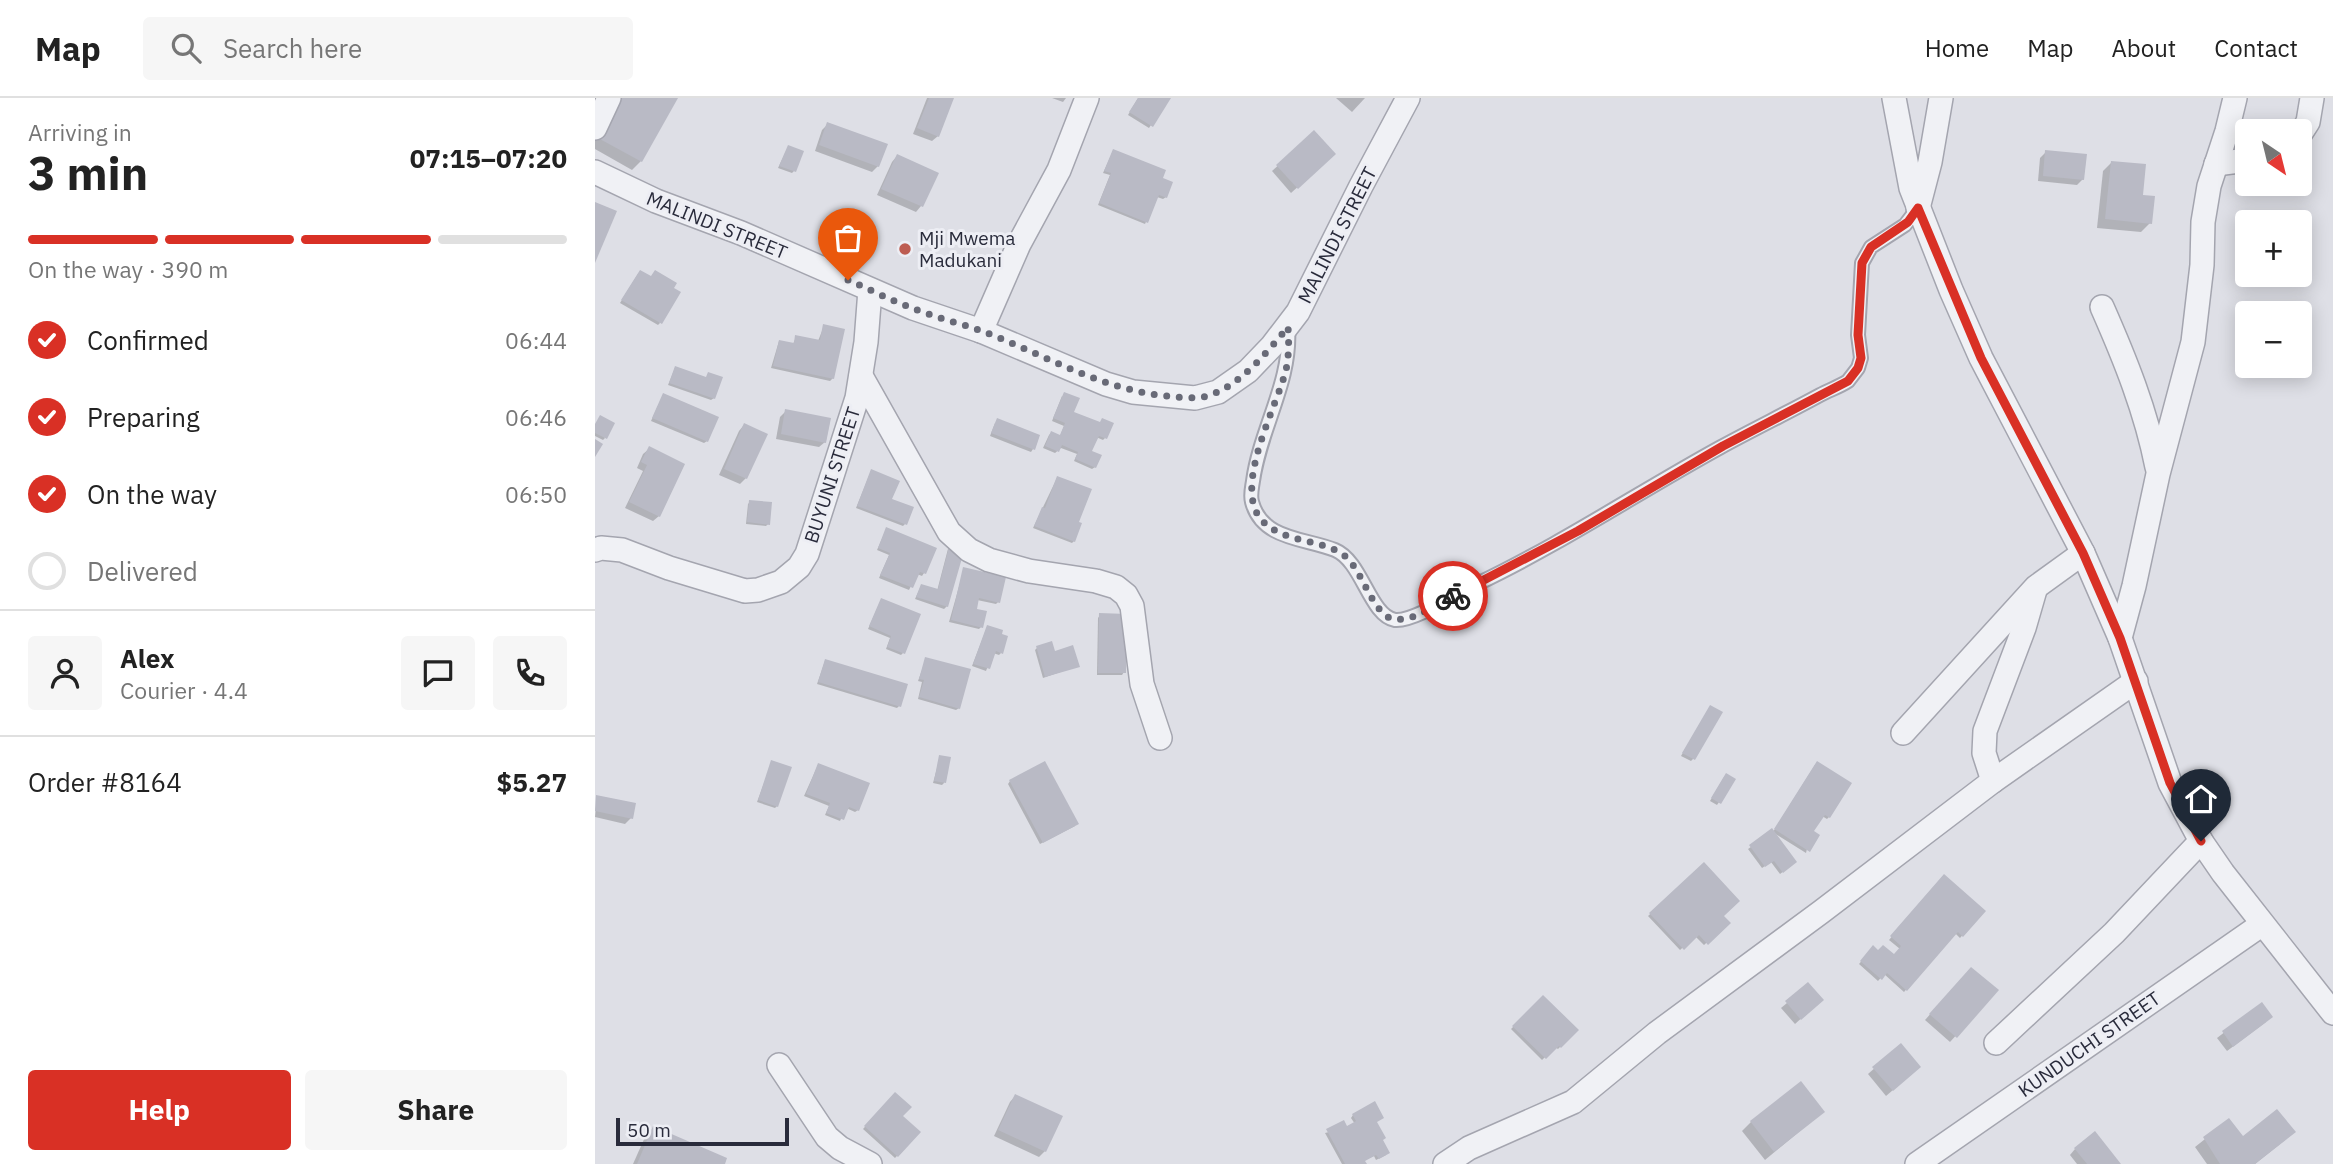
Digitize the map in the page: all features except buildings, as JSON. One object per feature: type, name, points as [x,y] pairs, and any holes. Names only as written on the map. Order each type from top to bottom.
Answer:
[{"type":"street","points":[[595,128],[609,98]]},
{"type":"street","points":[[981,331],[1019,244],[1059,170],[1087,98]]},
{"type":"street","name":"MALINDI STREET","points":[[595,172],[656,201],[741,233],[913,309],[981,331],[1107,384],[1133,392],[1195,398],[1219,392],[1248,371],[1298,313],[1360,186],[1408,98]]},
{"type":"street","points":[[1894,98],[1911,188],[1918,208],[1981,358],[2083,553],[2120,638],[2170,783],[2201,841],[2261,925],[2333,1013]]},
{"type":"street","points":[[1918,208],[1930,162],[1941,98]]},
{"type":"street","points":[[2120,638],[2158,474],[2193,342],[2203,265],[2203,222],[2209,186],[2235,98]]},
{"type":"street","points":[[2308,119],[2312,98]]},
{"type":"street","points":[[2217,164],[2235,162]]},
{"type":"street","name":"BUYUNI STREET","points":[[595,550],[622,550],[669,568],[745,591],[758,590],[781,582],[799,567],[807,554],[857,398],[866,342],[870,290]]},
{"type":"street","points":[[2102,307],[2136,387],[2153,443],[2158,474]]},
{"type":"street","points":[[861,376],[949,532],[969,550],[989,561],[1117,587],[1126,595],[1132,606],[1142,684],[1160,738]]},
{"type":"street","points":[[1903,733],[2036,587],[2057,569],[2083,553]]},
{"type":"street","points":[[1993,781],[1984,753],[1985,731],[2024,628],[2036,587]]},
{"type":"street","points":[[1445,1164],[1469,1147],[1573,1102],[1657,1033],[1993,781],[2136,681]]},
{"type":"street","points":[[1996,1043],[2113,933],[2201,841]]},
{"type":"street","name":"KUNDUCHI STREET","points":[[1917,1164],[2261,925]]},
{"type":"street","points":[[779,1065],[827,1137],[840,1149],[870,1164]]},
{"type":"lane","points":[[1288,327],[1286,368],[1258,450],[1252,502],[1267,526],[1283,536],[1342,554],[1352,564],[1381,611],[1388,617],[1400,620],[1429,609],[1495,576],[1723,446],[1848,381],[1858,368],[1861,358],[1858,335],[1862,263],[1871,247],[1908,222],[1918,208]]},
{"type":"way so far","points":[[848,280],[913,309],[981,331],[1107,384],[1133,392],[1182,398],[1205,397],[1219,392],[1248,371],[1288,327],[1286,368],[1258,450],[1255,467],[1251,494],[1258,514],[1267,526],[1283,536],[1342,554],[1352,564],[1381,611],[1394,620],[1409,618],[1453,596]]},
{"type":"place","name":"Mji Mwema Madukani","points":[[905,249]]},
{"type":"route","points":[[1453,596],[1578,531],[1681,469],[1848,381],[1858,368],[1861,358],[1858,335],[1862,263],[1871,247],[1908,222],[1918,208],[1981,358],[2083,553],[2120,638],[2170,783],[2201,841]]}]
